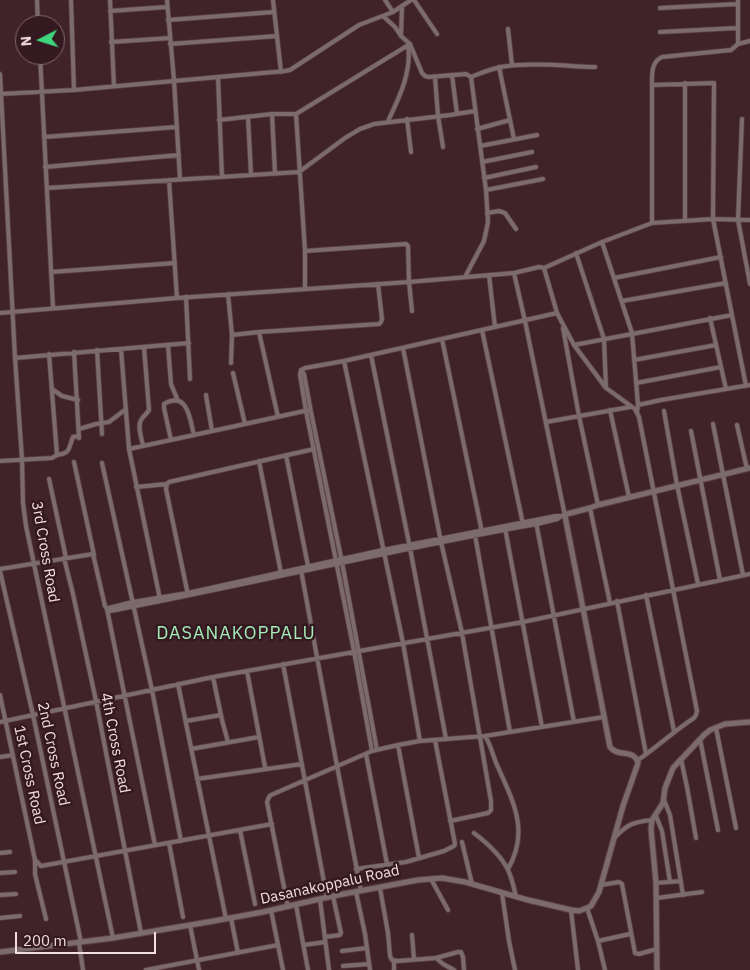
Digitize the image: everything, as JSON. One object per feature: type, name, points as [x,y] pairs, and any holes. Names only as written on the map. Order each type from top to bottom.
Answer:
[{"type":"street","points":[[37,0],[38,15]]},
{"type":"street","points":[[71,0],[74,90]]},
{"type":"street","points":[[110,0],[114,86]]},
{"type":"street","points":[[167,0],[180,179]]},
{"type":"street","points":[[273,0],[281,72]]},
{"type":"street","points":[[385,0],[393,12]]},
{"type":"street","points":[[0,94],[74,90],[290,70],[359,26],[393,12],[412,0],[437,34]]},
{"type":"street","points":[[704,0],[704,6]]},
{"type":"street","points":[[660,8],[738,2],[738,44]]},
{"type":"street","points":[[401,36],[402,6]]},
{"type":"street","points":[[110,11],[167,7]]},
{"type":"street","points":[[168,20],[274,12]]},
{"type":"street","points":[[383,16],[409,44],[425,76],[466,74],[471,77]]},
{"type":"street","points":[[660,32],[737,28]]},
{"type":"street","points":[[508,29],[512,65]]},
{"type":"street","points":[[170,44],[277,36]]},
{"type":"street","points":[[112,42],[170,38]]},
{"type":"street","points":[[652,223],[652,85],[654,63],[662,57],[731,50],[738,44],[750,41]]},
{"type":"street","points":[[219,120],[272,114],[296,114],[409,44]]},
{"type":"street","points":[[388,121],[397,101],[408,66],[409,44]]},
{"type":"street","points":[[41,65],[53,308]]},
{"type":"street","points":[[471,77],[487,70],[512,65],[595,67]]},
{"type":"street","points":[[499,67],[514,139]]},
{"type":"street","name":"3rd Cross Road","points":[[0,74],[24,511],[113,938]]},
{"type":"street","points":[[452,75],[458,114]]},
{"type":"street","points":[[434,76],[443,147]]},
{"type":"street","points":[[218,77],[222,177]]},
{"type":"street","points":[[465,277],[484,241],[487,212],[486,190],[474,111],[471,77]]},
{"type":"street","points":[[685,83],[685,221]]},
{"type":"street","points":[[638,405],[748,385],[732,315],[714,220],[714,83],[652,85]]},
{"type":"street","points":[[46,188],[299,172],[360,129],[374,124],[474,111]]},
{"type":"street","points":[[272,114],[275,173]]},
{"type":"street","points":[[296,114],[305,251],[305,289]]},
{"type":"street","points":[[248,117],[251,175]]},
{"type":"street","points":[[407,119],[411,152]]},
{"type":"street","points":[[742,119],[738,220],[750,284]]},
{"type":"street","points":[[477,129],[510,120]]},
{"type":"street","points":[[44,137],[177,127]]},
{"type":"street","points":[[480,146],[537,135]]},
{"type":"street","points":[[482,162],[532,152]]},
{"type":"street","points":[[45,167],[179,156]]},
{"type":"street","points":[[484,178],[536,167]]},
{"type":"street","points":[[486,190],[542,179]]},
{"type":"street","points":[[169,180],[177,298]]},
{"type":"street","points":[[0,182],[5,181]]},
{"type":"street","points":[[487,212],[499,211],[505,213],[516,229]]},
{"type":"street","points":[[0,313],[186,297],[514,273],[538,267],[544,268],[602,242],[652,223],[750,220]]},
{"type":"street","points":[[602,242],[632,333],[637,412]]},
{"type":"street","points":[[305,251],[406,244],[408,246],[412,311]]},
{"type":"street","points":[[744,252],[750,251]]},
{"type":"street","points":[[576,253],[604,339],[606,388]]},
{"type":"street","points":[[614,278],[721,257]]},
{"type":"street","points":[[51,272],[176,263]]},
{"type":"street","points":[[544,268],[557,313],[580,355],[606,388],[637,412],[674,590],[697,713],[694,718],[674,731],[638,760]]},
{"type":"street","points":[[514,273],[546,422],[610,744],[615,752],[634,755],[638,760],[638,766],[623,806],[599,892],[591,906],[587,908],[598,940],[605,970]]},
{"type":"street","points":[[489,275],[495,327]]},
{"type":"street","points":[[622,301],[726,283]]},
{"type":"street","points":[[232,335],[379,324],[382,319],[378,284]]},
{"type":"street","points":[[228,294],[232,335],[231,363]]},
{"type":"street","points":[[186,297],[190,379]]},
{"type":"street","points":[[339,561],[314,449],[304,374],[301,370],[303,368],[344,361],[557,313]]},
{"type":"street","points":[[567,347],[732,315]]},
{"type":"street","points":[[710,318],[726,388]]},
{"type":"street","points":[[563,324],[579,416],[598,505]]},
{"type":"street","points":[[482,330],[523,524]]},
{"type":"street","points":[[259,332],[278,417]]},
{"type":"street","points":[[442,339],[482,532]]},
{"type":"street","points":[[15,358],[189,343]]},
{"type":"street","points":[[168,345],[171,384],[178,401]]},
{"type":"street","points":[[634,360],[716,345]]},
{"type":"street","points":[[143,446],[140,425],[149,410],[144,347]]},
{"type":"street","points":[[403,348],[441,540],[462,633],[491,801],[491,810],[488,813],[450,822]]},
{"type":"street","points":[[121,349],[129,449],[160,599]]},
{"type":"street","points":[[97,350],[102,434]]},
{"type":"street","points":[[0,461],[52,458],[65,454],[73,437],[79,437],[74,352]]},
{"type":"street","points":[[49,354],[57,455]]},
{"type":"street","points":[[371,355],[428,638],[446,739]]},
{"type":"street","points":[[344,361],[403,643],[420,741]]},
{"type":"street","points":[[636,383],[721,367]]},
{"type":"street","points":[[233,373],[245,424]]},
{"type":"street","points":[[52,389],[62,396],[78,400]]},
{"type":"street","points":[[206,396],[212,432]]},
{"type":"street","points":[[170,440],[164,406],[166,402],[178,401],[184,404],[194,435]]},
{"type":"street","points":[[546,422],[630,406]]},
{"type":"street","points":[[79,429],[108,422],[126,409]]},
{"type":"street","points":[[129,449],[308,410]]},
{"type":"street","points":[[308,410],[339,561],[374,751]]},
{"type":"street","points":[[610,410],[629,497]]},
{"type":"street","points":[[664,411],[677,485],[698,584]]},
{"type":"street","points":[[712,424],[743,575]]},
{"type":"street","points":[[107,610],[110,611],[133,604],[410,546],[557,519],[598,505],[653,490],[748,468],[737,425]]},
{"type":"street","points":[[691,431],[720,580]]},
{"type":"street","points":[[136,487],[167,484],[314,449]]},
{"type":"street","points":[[286,455],[308,566]]},
{"type":"street","points":[[259,461],[281,574]]},
{"type":"street","points":[[74,462],[107,610],[155,845]]},
{"type":"street","points":[[102,463],[152,690],[181,841]]},
{"type":"street","name":"4th Cross Road","points":[[49,479],[142,933]]},
{"type":"street","points":[[167,484],[166,489],[188,594]]},
{"type":"street","points":[[590,508],[610,603]]},
{"type":"street","points":[[536,522],[574,722]]},
{"type":"street","points":[[505,528],[542,727]]},
{"type":"street","points":[[475,534],[510,732]]},
{"type":"street","points":[[0,570],[65,558],[94,555]]},
{"type":"street","points":[[301,570],[308,566],[339,561]]},
{"type":"street","name":"2nd Cross Road","points":[[0,570],[64,862],[80,942],[83,970]]},
{"type":"street","points":[[301,570],[356,869],[370,970]]},
{"type":"street","points":[[0,722],[213,677],[523,622],[750,574]]},
{"type":"street","points":[[646,596],[674,731]]},
{"type":"street","points":[[617,601],[646,754]]},
{"type":"street","points":[[283,664],[327,898]]},
{"type":"street","points":[[246,671],[264,765],[267,769]]},
{"type":"street","points":[[213,677],[228,742]]},
{"type":"street","points":[[178,684],[208,836],[238,953]]},
{"type":"street","name":"1st Cross Road","points":[[0,695],[46,918]]},
{"type":"street","points":[[186,721],[221,715]]},
{"type":"street","points":[[288,907],[268,797],[366,754],[398,745],[420,741],[480,737],[605,717]]},
{"type":"street","points":[[657,970],[656,883],[651,829],[654,818],[664,800],[665,788],[673,768],[704,734],[725,724],[750,722]]},
{"type":"street","points":[[716,728],[736,828]]},
{"type":"street","points":[[485,736],[515,808],[518,821],[518,848],[508,870]]},
{"type":"street","points":[[191,749],[259,737]]},
{"type":"street","points":[[700,739],[718,830]]},
{"type":"street","points":[[356,869],[419,858],[444,852],[454,846],[435,740]]},
{"type":"street","points":[[398,745],[419,858]]},
{"type":"street","points":[[366,754],[387,864]]},
{"type":"street","points":[[0,757],[13,755]]},
{"type":"street","points":[[681,759],[688,787],[696,838]]},
{"type":"street","points":[[197,779],[302,764]]},
{"type":"street","points":[[664,800],[670,815],[683,895]]},
{"type":"street","points":[[613,839],[630,824],[654,818]]},
{"type":"street","points":[[654,818],[662,831],[670,882]]},
{"type":"street","points":[[35,860],[41,866],[272,824]]},
{"type":"street","points":[[240,830],[255,904]]},
{"type":"street","points":[[474,833],[484,840],[502,860],[512,879],[516,897]]},
{"type":"street","points":[[462,842],[472,884]]},
{"type":"street","points":[[169,843],[183,917]]},
{"type":"street","points":[[0,853],[10,852]]},
{"type":"street","points":[[0,873],[15,872]]},
{"type":"street","name":"Dasanakoppalu Road","points":[[0,952],[113,938],[228,919],[333,896],[418,880],[442,878],[571,910],[578,911],[587,908]]},
{"type":"street","points":[[431,879],[448,910]]},
{"type":"street","points":[[656,883],[680,881]]},
{"type":"street","points":[[601,885],[619,882],[622,884],[635,953],[639,954],[657,949]]},
{"type":"street","points":[[380,888],[390,956],[394,961],[394,970]]},
{"type":"street","points":[[502,892],[515,970]]},
{"type":"street","points":[[656,898],[702,892]]},
{"type":"street","points":[[0,895],[16,894]]},
{"type":"street","points":[[304,945],[340,935],[333,896]]},
{"type":"street","points":[[320,899],[329,970]]},
{"type":"street","points":[[296,905],[308,970]]},
{"type":"street","points":[[271,910],[283,970]]},
{"type":"street","points":[[571,910],[578,970]]},
{"type":"street","points":[[0,918],[20,916]]},
{"type":"street","points":[[190,925],[199,970]]},
{"type":"street","points":[[598,940],[630,934]]},
{"type":"street","points":[[412,935],[414,959]]},
{"type":"street","points":[[146,970],[278,945]]},
{"type":"street","points":[[342,951],[367,948]]},
{"type":"street","points":[[394,961],[436,958],[461,952],[464,970]]},
{"type":"street","points":[[436,958],[454,970]]},
{"type":"street","points":[[343,966],[369,964]]},
{"type":"district","name":"DASANAKOPPALU","points":[[236,634]]}]
